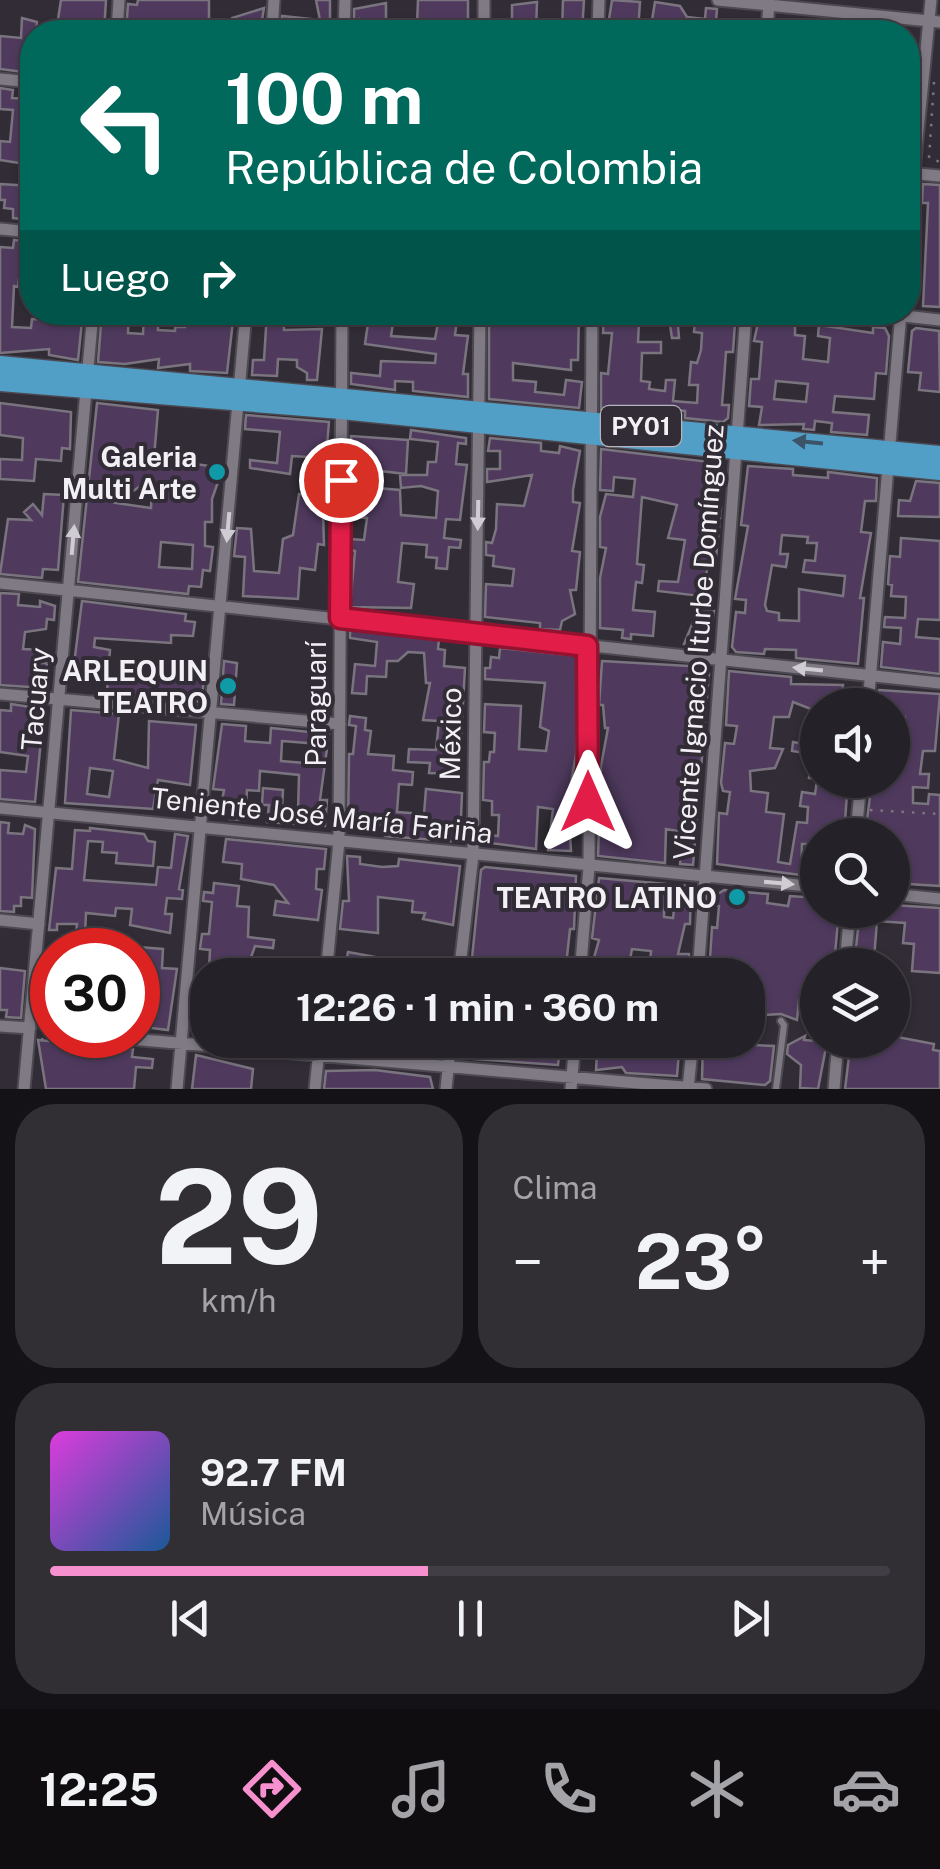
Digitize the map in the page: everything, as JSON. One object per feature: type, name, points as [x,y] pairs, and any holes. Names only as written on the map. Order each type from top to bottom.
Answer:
[{"type":"main road","name":"PY01","points":[[0,365],[87,381],[890,458],[940,470]]},
{"type":"main road","name":"PY01","points":[[0,382],[87,381]]},
{"type":"main road","name":"PY01","points":[[890,458],[940,455]]},
{"type":"street","points":[[718,0],[935,21]]},
{"type":"street","points":[[920,112],[935,21],[931,0]]},
{"type":"street","name":"Tacuary","points":[[40,928],[91,325]]},
{"type":"street","points":[[177,1089],[245,325]]},
{"type":"street","name":"Paraguarí","points":[[328,958],[339,842],[342,325]]},
{"type":"street","name":"México","points":[[461,958],[473,855],[480,325]]},
{"type":"street","points":[[581,958],[588,867],[592,325]]},
{"type":"street","name":"Vicente Ignacio Iturbe Domínguez","points":[[700,958],[745,325]]},
{"type":"street","points":[[869,688],[900,325]]},
{"type":"street","points":[[0,583],[940,683]]},
{"type":"street","points":[[0,694],[340,724]]},
{"type":"street","points":[[857,818],[859,798]]},
{"type":"street","name":"Teniente José María Fariña","points":[[0,808],[800,885]]},
{"type":"street","points":[[910,896],[940,899]]},
{"type":"street","points":[[0,920],[40,924]]},
{"type":"street","points":[[0,1026],[30,1025]]},
{"type":"street","points":[[160,1042],[190,1045]]},
{"type":"street","name":"Tacuary","points":[[24,1089],[30,1051]]},
{"type":"street","points":[[315,1089],[318,1058]]},
{"type":"street","points":[[330,1058],[571,1084],[706,1089]]},
{"type":"street","points":[[446,1089],[449,1058]]},
{"type":"street","points":[[571,1084],[573,1058]]},
{"type":"street","points":[[688,1088],[690,1058]]},
{"type":"street","points":[[834,1089],[837,1058]]},
{"type":"lane","points":[[776,1089],[784,1025],[781,1021]]},
{"type":"path","points":[[935,69],[930,161],[940,162]]},
{"type":"path","points":[[858,809],[940,814]]},
{"type":"building","points":[[61,0],[106,0],[105,20],[58,20]]},
{"type":"building","points":[[138,0],[209,0],[209,20],[127,20],[128,4],[137,5]]},
{"type":"building","points":[[316,0],[330,0],[330,20],[320,20]]},
{"type":"building","points":[[418,0],[468,0],[468,20],[417,20]]},
{"type":"building","points":[[563,0],[584,0],[583,20],[562,20]]},
{"type":"building","points":[[612,0],[640,2],[639,20],[609,20]]},
{"type":"building","points":[[537,2],[536,20],[512,20],[512,5]]},
{"type":"building","points":[[655,2],[680,6],[687,17],[705,19],[706,8],[717,9],[716,20],[652,20]]},
{"type":"building","points":[[386,3],[386,20],[354,20],[354,9]]},
{"type":"building","points":[[264,8],[262,20],[232,18]]},
{"type":"building","points":[[282,16],[320,20],[282,20]]},
{"type":"building","points":[[0,36],[20,38],[20,72],[0,69]]},
{"type":"building","points":[[0,88],[13,90],[12,98],[20,98],[20,163],[0,160],[0,141],[10,142],[13,110],[0,109]]},
{"type":"building","points":[[0,184],[20,185],[20,219],[13,218],[13,209],[4,208],[5,200],[0,200]]},
{"type":"building","points":[[923,184],[940,185],[940,307],[923,306],[928,203],[922,203]]},
{"type":"building","points":[[14,240],[20,241],[20,279],[18,287],[14,286],[12,327],[82,325],[78,360],[49,355],[49,349],[0,353],[0,247],[13,248]]},
{"type":"building","points":[[101,325],[128,325],[128,333],[143,334],[143,325],[175,331],[175,327],[185,325],[233,325],[227,373],[190,371],[190,364],[158,368],[159,359],[125,364],[98,362]]},
{"type":"building","points":[[266,325],[284,325],[284,330],[322,329],[317,380],[307,380],[307,373],[297,367],[297,360],[278,359],[277,376],[252,375],[253,360],[264,360]]},
{"type":"building","points":[[368,325],[393,325],[391,336],[435,339],[438,325],[456,325],[455,335],[468,336],[463,374],[468,374],[468,397],[413,391],[413,382],[395,381],[395,390],[351,384],[351,373],[380,376],[381,361],[435,363],[436,354],[365,344]]},
{"type":"building","points":[[489,325],[579,325],[578,360],[571,360],[571,370],[513,363],[513,380],[536,382],[535,392],[564,395],[566,380],[582,382],[579,408],[489,399]]},
{"type":"building","points":[[603,325],[639,325],[638,342],[661,342],[661,353],[642,353],[641,381],[650,382],[649,389],[665,391],[666,380],[675,380],[673,401],[697,403],[698,385],[689,385],[691,362],[697,363],[701,350],[702,333],[694,332],[695,325],[735,325],[733,352],[726,352],[722,405],[729,405],[728,418],[723,422],[685,418],[685,411],[663,409],[601,410],[601,373],[608,374],[612,333],[603,333]]},
{"type":"building","points":[[670,325],[678,325],[679,338],[672,338]]},
{"type":"building","points":[[758,325],[795,325],[795,335],[805,336],[803,359],[828,362],[830,338],[818,336],[819,325],[873,333],[873,327],[885,328],[889,336],[886,374],[876,373],[874,399],[835,396],[833,412],[869,415],[867,435],[831,432],[832,423],[815,421],[814,430],[803,429],[804,424],[759,425],[762,407],[749,406],[751,379],[759,379],[762,342],[754,341]],"holes":[[[776,381],[808,384],[806,402],[774,399]]]},
{"type":"building","points":[[912,331],[939,331],[940,392],[919,390],[921,373],[908,372]]},
{"type":"building","points":[[0,403],[71,412],[70,449],[62,448],[61,461],[36,459],[34,481],[0,479],[0,459],[22,460],[23,438],[0,435]]},
{"type":"building","points":[[97,403],[158,410],[154,458],[223,468],[212,499],[212,522],[205,522],[205,546],[213,547],[210,571],[203,570],[201,587],[189,586],[188,594],[78,582]],"holes":[[[152,478],[151,508],[116,503]],[[161,542],[193,545],[192,569],[159,567]]]},
{"type":"building","points":[[246,415],[329,422],[326,458],[292,456],[290,474],[250,468],[250,460],[277,463],[280,432],[245,429]]},
{"type":"building","points":[[411,430],[466,438],[466,444],[458,443],[456,464],[467,465],[460,520],[446,519],[444,538],[461,540],[460,548],[449,547],[447,569],[436,568],[437,558],[426,557],[427,545],[402,543],[398,582],[414,584],[411,608],[350,607],[355,551],[350,550],[350,539],[364,540],[367,518],[350,517],[350,478],[361,479],[364,461],[351,460],[351,436],[408,440],[406,474],[380,471],[377,488],[400,490],[401,515],[436,518],[438,491],[421,486],[401,488],[400,475],[427,475],[428,462],[436,462],[438,442],[410,439]]},
{"type":"building","points":[[490,438],[541,443],[541,451],[559,453],[560,446],[580,451],[573,490],[573,502],[580,503],[572,551],[580,552],[576,590],[570,590],[575,614],[562,621],[560,630],[540,629],[540,623],[485,617],[486,584],[512,586],[514,569],[493,566],[494,556],[486,555],[486,542],[492,543],[496,529],[497,504],[524,506],[532,475],[487,482],[487,469],[500,469],[500,451],[488,451]]},
{"type":"building","points":[[601,449],[718,463],[714,508],[721,508],[715,567],[708,567],[700,596],[658,591],[659,581],[678,582],[685,540],[668,538],[677,505],[642,497],[637,564],[644,565],[642,583],[636,582],[633,610],[655,612],[653,636],[631,634],[631,639],[622,638],[623,630],[600,628],[600,578],[606,548],[600,547],[600,517],[606,494],[633,497],[635,479],[614,477],[613,491],[600,490]]},
{"type":"building","points":[[748,466],[793,469],[793,475],[828,478],[828,472],[877,478],[876,501],[865,501],[861,532],[871,533],[860,598],[864,598],[858,664],[796,658],[796,650],[736,652],[732,647],[736,612],[745,613],[746,600],[735,599],[748,526],[741,525]],"holes":[[[782,535],[808,537],[807,543],[817,543],[815,561],[805,560],[803,572],[845,576],[843,596],[799,589],[799,621],[779,620],[779,613],[767,611],[765,605],[772,565],[786,567],[788,554],[780,554]]]},
{"type":"building","points":[[326,481],[326,492],[318,492],[324,545],[318,544],[315,570],[300,568],[298,599],[243,596],[245,557],[234,556],[237,528],[251,529],[254,571],[279,573],[283,539],[293,535],[299,494],[307,494],[306,482]]},
{"type":"building","points":[[916,481],[940,483],[940,517],[898,516],[899,500],[910,501]]},
{"type":"building","points":[[44,494],[64,495],[58,570],[43,569],[42,578],[0,574],[8,519],[31,520],[24,512],[33,504],[42,515]]},
{"type":"building","points":[[901,538],[940,541],[940,620],[918,619],[916,637],[940,639],[940,674],[881,667],[883,642],[900,644],[901,628],[884,627],[885,617],[905,618],[906,597],[891,596],[892,585],[888,584],[890,556],[900,557]]},
{"type":"building","points":[[0,593],[19,594],[18,605],[40,607],[40,601],[55,606],[54,620],[47,619],[46,629],[25,632],[23,649],[42,650],[41,663],[47,663],[44,688],[0,685]]},
{"type":"building","points":[[82,601],[186,614],[185,621],[195,622],[193,636],[171,635],[171,643],[95,638],[94,647],[110,650],[108,675],[73,672]]},
{"type":"building","points":[[698,610],[714,611],[708,648],[684,644]]},
{"type":"building","points":[[350,630],[439,639],[438,649],[445,650],[444,666],[465,668],[459,774],[429,773],[430,763],[408,762],[409,749],[436,750],[439,721],[423,720],[430,683],[426,683],[424,653],[408,652],[398,661],[387,661],[386,677],[367,676],[366,694],[352,693],[355,664],[375,666],[377,642],[350,638]]},
{"type":"building","points":[[500,648],[578,656],[576,754],[568,800],[571,851],[548,850],[553,809],[538,807],[536,849],[490,843],[490,835],[498,836],[499,815],[492,815],[492,801],[483,800],[484,762],[489,762],[490,752],[494,752],[495,733],[484,732],[485,704],[521,706],[519,749],[546,751],[549,731],[540,727],[545,683],[485,679],[485,668],[490,668],[491,657],[499,658]]},
{"type":"building","name":"ARLEQUIN TEATRO","points":[[224,661],[237,663],[234,705],[221,704]]},
{"type":"building","points":[[602,661],[706,667],[709,673],[693,865],[680,864],[683,832],[666,829],[665,863],[598,856],[601,766],[608,728],[603,705],[599,705]]},
{"type":"building","points":[[151,669],[204,674],[202,702],[107,694],[108,675],[150,680]]},
{"type":"building","points":[[729,671],[791,677],[791,684],[843,685],[800,688],[800,705],[793,702],[789,717],[774,717],[770,748],[783,749],[775,768],[750,771],[751,791],[768,793],[766,812],[784,814],[778,862],[790,864],[800,822],[800,875],[717,864],[719,813],[727,814],[730,792],[723,791],[721,783],[725,743],[734,744],[737,726],[726,725]]},
{"type":"building","points":[[910,692],[940,694],[935,751],[923,751],[920,774],[929,774],[928,788],[913,787],[913,803],[928,804],[929,794],[940,795],[940,886],[910,884],[910,818],[867,818],[870,798],[910,798]]},
{"type":"building","points":[[11,704],[44,709],[35,802],[0,799],[0,770],[26,772],[28,756],[0,752],[0,710],[11,711]]},
{"type":"building","points":[[71,710],[119,714],[114,759],[148,768],[149,721],[196,725],[190,785],[158,780],[153,809],[65,803]],"holes":[[[90,768],[113,771],[109,797],[87,794]]]},
{"type":"building","points":[[350,716],[366,718],[365,730],[371,731],[368,754],[394,756],[393,770],[413,772],[412,785],[399,784],[397,812],[424,814],[426,789],[462,793],[460,842],[385,836],[386,825],[348,828],[349,754],[353,754],[356,726],[349,725]]},
{"type":"building","points":[[222,724],[246,726],[245,741],[270,743],[271,728],[329,734],[320,800],[327,800],[325,826],[267,822],[269,805],[262,805],[263,788],[283,790],[282,810],[298,812],[299,775],[260,771],[259,791],[247,790],[245,820],[230,819],[231,802],[222,801],[224,790],[213,789]],"holes":[[[282,741],[319,744],[317,764],[281,761]]]},
{"type":"building","points":[[793,742],[800,743],[800,752],[792,751]]},
{"type":"building","points":[[801,798],[847,798],[845,818],[807,818],[808,807],[800,806]]},
{"type":"building","points":[[0,822],[9,823],[8,833],[23,834],[25,825],[35,829],[32,898],[21,897],[21,906],[14,906],[14,912],[0,911]]},
{"type":"building","points":[[75,830],[144,834],[148,841],[155,842],[153,866],[116,863],[117,853],[102,852],[103,842],[88,841],[84,880],[156,885],[158,867],[171,868],[175,834],[188,836],[179,889],[183,890],[182,899],[167,898],[165,914],[172,914],[170,933],[130,925],[132,909],[116,908],[115,916],[86,913],[85,928],[57,924],[57,928],[49,928],[56,868],[72,869]]},
{"type":"building","points":[[226,839],[326,849],[324,869],[317,869],[316,889],[322,890],[318,920],[274,915],[276,901],[288,903],[274,885],[241,879],[242,864],[223,862]]},
{"type":"building","points":[[347,856],[360,857],[360,864],[382,867],[398,866],[399,859],[460,866],[453,925],[423,919],[425,913],[412,912],[413,901],[378,897],[378,933],[340,929],[343,901],[349,901]]},
{"type":"building","points":[[485,867],[576,876],[574,929],[570,929],[567,958],[472,958],[481,870]]},
{"type":"building","points":[[599,878],[665,884],[664,917],[673,918],[677,885],[691,886],[690,924],[685,924],[678,954],[689,954],[689,958],[650,958],[651,951],[632,949],[630,958],[594,958],[599,940],[592,938]]},
{"type":"building","points":[[214,883],[239,886],[237,906],[249,907],[248,937],[274,940],[273,948],[255,946],[251,958],[210,958],[210,950],[200,949],[202,934],[209,934],[212,902],[203,901],[204,892],[213,893]]},
{"type":"building","points":[[724,890],[768,894],[767,903],[788,906],[790,896],[800,897],[800,928],[837,928],[836,948],[800,948],[797,1020],[781,1014],[765,1015],[765,958],[710,958],[712,927],[717,928],[719,906],[714,905],[715,896]]},
{"type":"building","points":[[910,906],[940,908],[940,973],[912,971],[914,944],[903,943],[904,928],[910,928]]},
{"type":"building","points":[[858,928],[876,928],[875,948],[856,948]]},
{"type":"building","points":[[160,949],[162,968],[177,969],[168,1030],[160,1029]]},
{"type":"building","points":[[348,952],[381,958],[347,958]]},
{"type":"building","points":[[0,968],[25,971],[21,1018],[6,1017],[7,1010],[0,1010]]},
{"type":"building","points":[[800,1039],[800,1058],[824,1058],[818,1089],[800,1088],[801,1065],[787,1054],[788,1045]]},
{"type":"building","points":[[910,1039],[934,1044],[933,1050],[940,1051],[940,1089],[845,1089],[849,1058],[910,1058]]},
{"type":"building","points":[[765,1046],[774,1046],[770,1081],[765,1085],[702,1079],[703,1058],[765,1058]]},
{"type":"building","points":[[41,1058],[153,1059],[152,1068],[136,1067],[134,1089],[46,1089]]},
{"type":"building","points":[[196,1058],[253,1069],[251,1089],[192,1089]]},
{"type":"building","points":[[461,1058],[559,1058],[558,1065]]},
{"type":"building","points":[[597,1058],[678,1058],[677,1076],[626,1073],[622,1067],[596,1070]]},
{"type":"building","points":[[375,1070],[430,1077],[433,1089],[324,1089],[326,1071]]},
{"type":"place","name":"Galeria Multi Arte","points":[[217,472]]},
{"type":"place","name":"ARLEQUIN TEATRO","points":[[228,686]]},
{"type":"place","name":"TEATRO LATINO","points":[[737,897]]},
{"type":"route","points":[[341,480],[340,618],[587,646],[588,802]]}]
